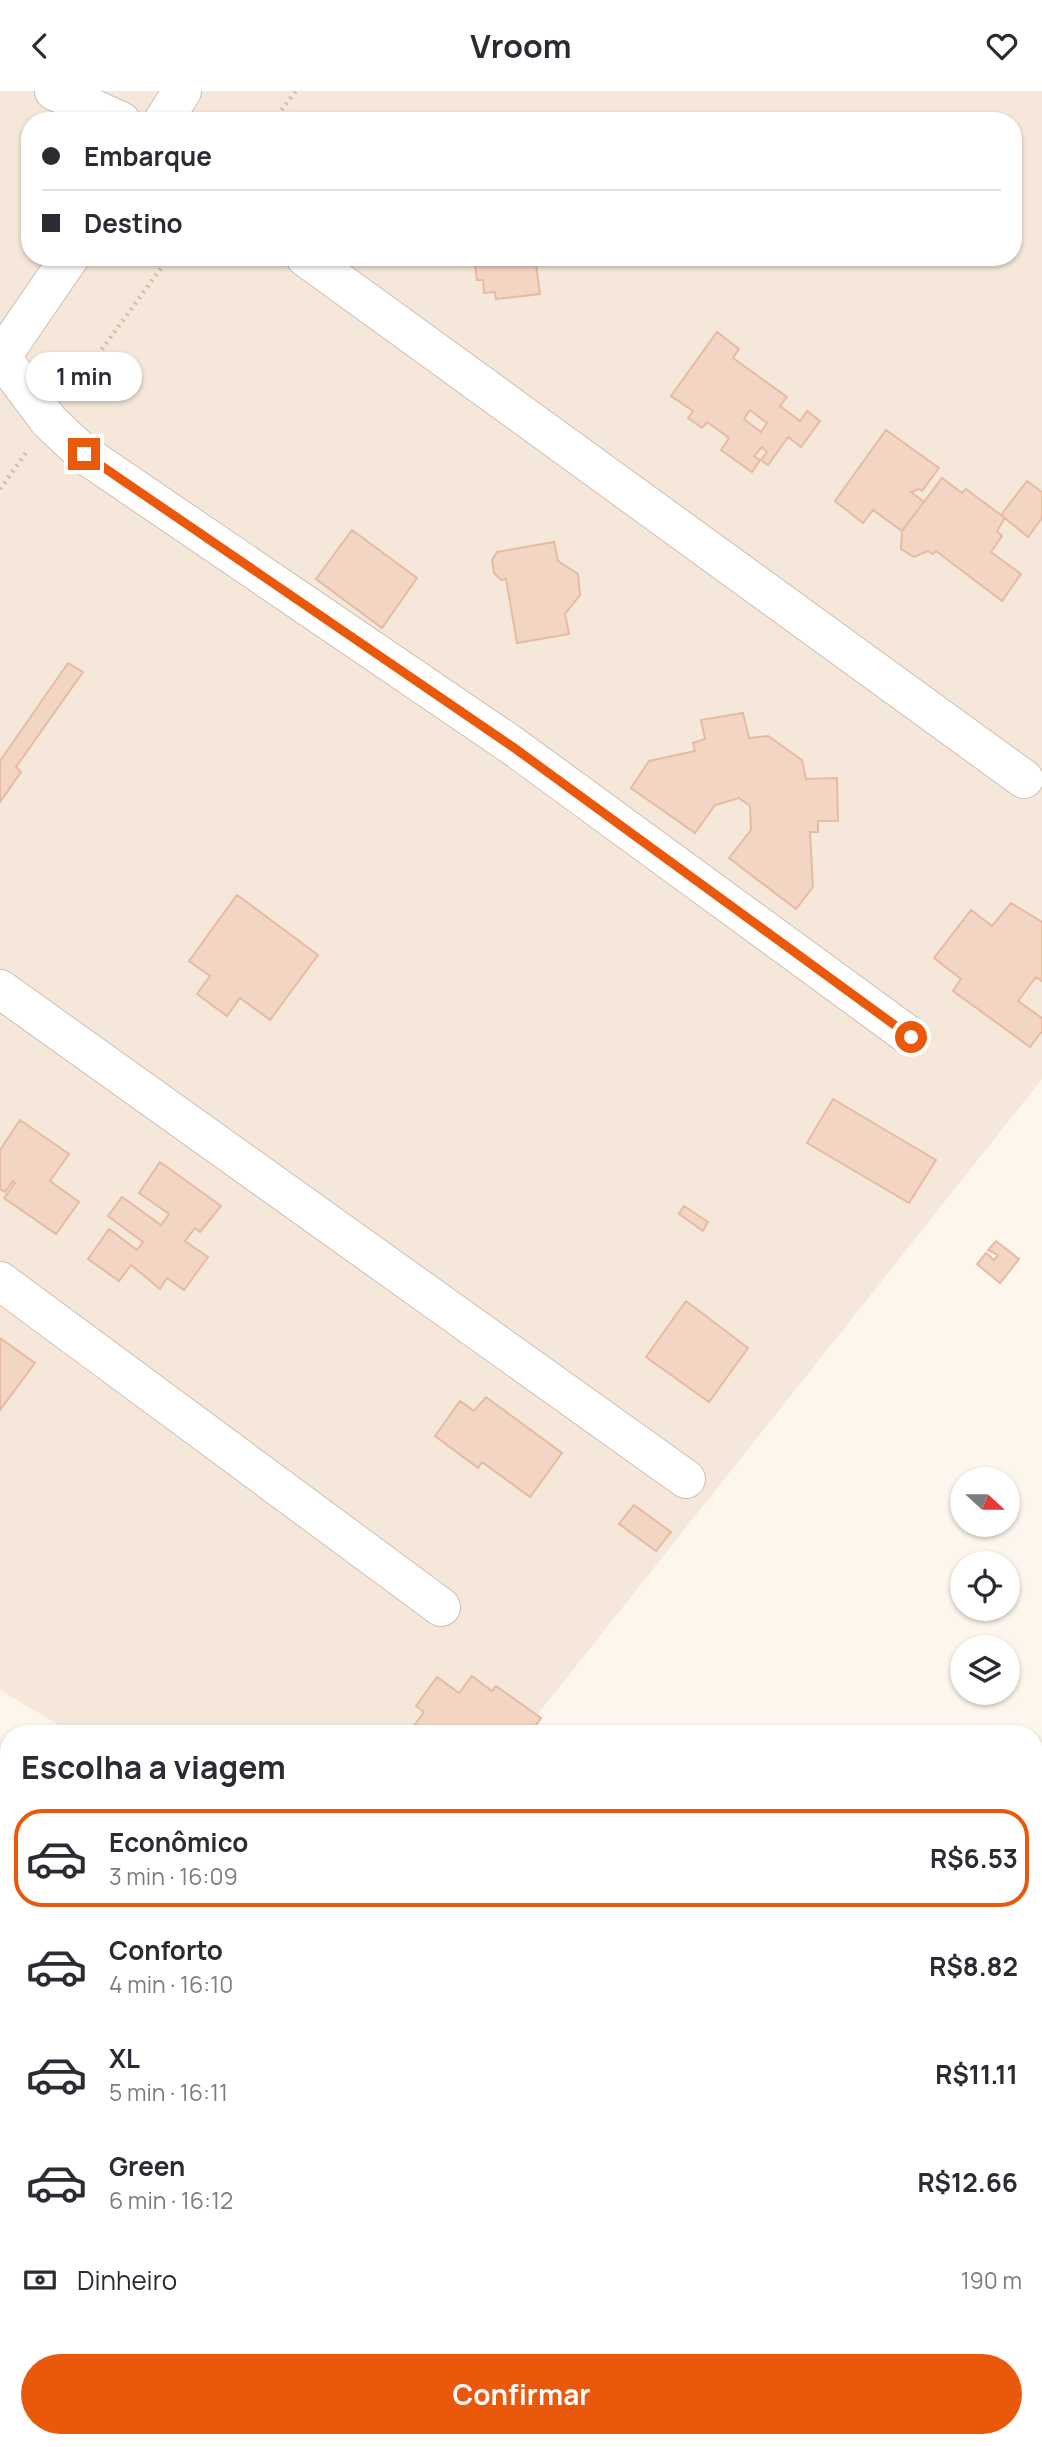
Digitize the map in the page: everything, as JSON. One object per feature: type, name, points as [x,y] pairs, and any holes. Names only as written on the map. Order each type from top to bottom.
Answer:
[{"type":"street","points":[[54,91],[101,112]]},
{"type":"street","points":[[169,112],[182,91]]},
{"type":"street","points":[[63,266],[1,358],[49,421],[84,454],[513,747],[911,1037]]},
{"type":"street","points":[[317,266],[1024,779]]},
{"type":"street","points":[[0,989],[686,1479]]},
{"type":"street","points":[[0,1281],[441,1607]]},
{"type":"path","points":[[280,112],[296,91]]},
{"type":"path","points":[[0,489],[162,266]]},
{"type":"shaded area","points":[[0,91],[1042,91],[1042,1079],[529,1725],[59,1725],[0,1690]]},
{"type":"building","points":[[475,266],[536,266],[540,294],[496,299],[495,292],[484,293],[483,280],[477,280]]},
{"type":"building","points":[[717,332],[739,349],[733,358],[787,397],[780,406],[800,421],[807,411],[820,421],[801,447],[788,437],[768,465],[761,460],[767,452],[762,447],[754,456],[760,460],[752,472],[721,450],[729,438],[707,422],[702,428],[688,418],[693,411],[671,396]],"holes":[[[750,410],[767,423],[761,432],[744,419]]]},
{"type":"building","points":[[886,430],[939,468],[922,491],[919,489],[911,492],[924,502],[902,531],[873,510],[863,523],[835,501]]},
{"type":"building","points":[[942,478],[962,493],[966,489],[1005,518],[997,531],[1002,536],[991,552],[1021,574],[1002,601],[936,551],[933,554],[928,551],[914,557],[901,549],[902,531]]},
{"type":"building","points":[[1027,481],[1042,492],[1042,518],[1028,537],[1001,515]]},
{"type":"building","points":[[352,530],[417,578],[382,628],[316,579]]},
{"type":"building","points":[[554,542],[558,561],[578,574],[580,595],[565,614],[569,634],[517,643],[506,579],[501,580],[494,573],[492,560],[497,552]]},
{"type":"building","points":[[68,663],[83,672],[16,767],[21,772],[0,802],[0,761]]},
{"type":"building","points":[[743,713],[749,738],[768,736],[802,760],[806,779],[837,778],[838,821],[818,821],[818,832],[810,832],[813,887],[796,909],[729,858],[751,830],[750,806],[739,798],[715,805],[695,833],[631,788],[649,761],[695,751],[693,743],[705,739],[701,720]]},
{"type":"building","points":[[237,895],[318,955],[270,1020],[240,998],[227,1016],[197,994],[210,976],[189,961]]},
{"type":"building","points":[[1011,903],[1042,922],[1042,981],[1036,977],[1018,1001],[1042,1018],[1042,1031],[1030,1047],[953,991],[961,979],[934,958],[971,910],[992,926]]},
{"type":"building","points":[[833,1099],[936,1160],[909,1203],[807,1143]]},
{"type":"building","points":[[20,1120],[69,1154],[50,1181],[79,1202],[56,1234],[4,1198],[15,1183],[13,1181],[5,1192],[0,1189],[0,1150]]},
{"type":"building","points":[[160,1162],[221,1206],[200,1232],[195,1228],[185,1241],[208,1257],[184,1290],[167,1278],[160,1289],[131,1265],[119,1281],[88,1259],[109,1229],[137,1250],[143,1242],[108,1216],[122,1197],[161,1225],[169,1214],[139,1193]]},
{"type":"building","points":[[684,1206],[708,1222],[703,1231],[679,1214]]},
{"type":"building","points":[[996,1241],[1019,1259],[1000,1283],[977,1264],[986,1253],[994,1260],[998,1255],[988,1250]]},
{"type":"building","points":[[686,1301],[748,1348],[709,1402],[646,1357]]},
{"type":"building","points":[[0,1338],[35,1363],[0,1410]]},
{"type":"building","points":[[486,1397],[562,1453],[530,1497],[482,1462],[478,1468],[435,1436],[460,1401],[474,1411]]},
{"type":"building","points":[[634,1505],[671,1532],[656,1551],[619,1524]]},
{"type":"building","points":[[472,1676],[492,1691],[496,1686],[541,1718],[536,1725],[415,1725],[424,1712],[416,1706],[437,1677],[459,1693]]},
{"type":"route","points":[[84,454],[513,747],[911,1037]]}]
